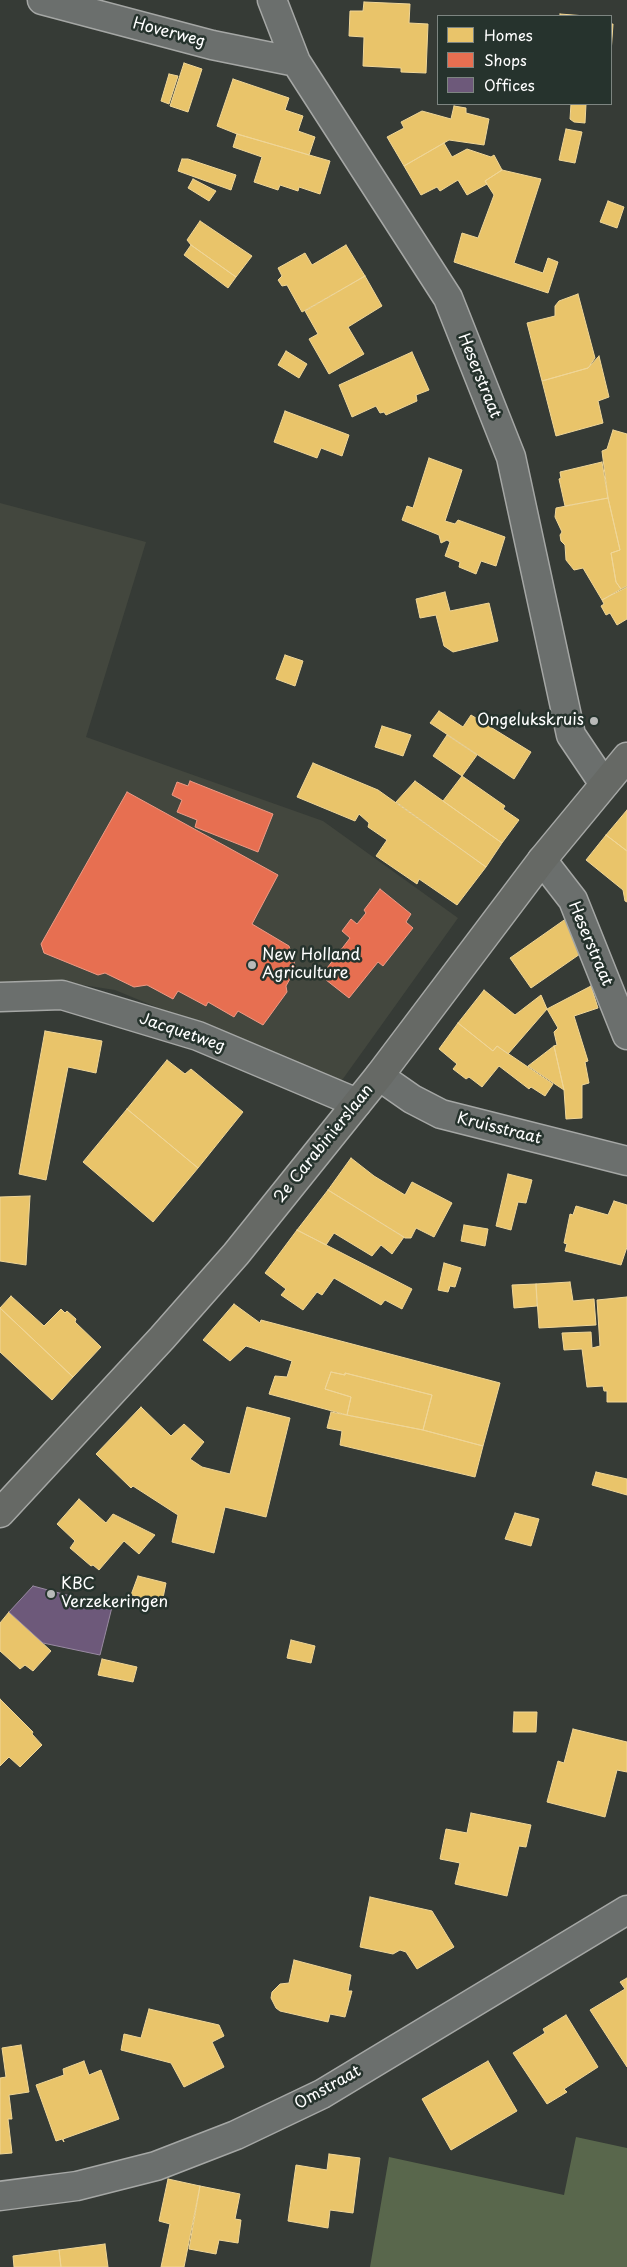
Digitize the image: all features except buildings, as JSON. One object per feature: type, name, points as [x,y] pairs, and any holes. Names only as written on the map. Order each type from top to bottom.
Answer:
[{"type":"main road","name":"2e Carabinierslaan","points":[[0,1513],[162,1338],[236,1254],[379,1076],[542,860],[627,758]]},
{"type":"street","name":"Hoverweg","points":[[42,0],[212,45],[296,62]]},
{"type":"street","name":"Heserstraat","points":[[272,0],[296,62],[448,298],[511,458],[570,735],[604,784]]},
{"type":"street","name":"Heserstraat","points":[[542,860],[573,900],[627,1035]]},
{"type":"street","name":"Jacquetweg","points":[[0,997],[62,995],[198,1036],[357,1103]]},
{"type":"street","name":"Kruisstraat","points":[[379,1076],[412,1099],[441,1114],[627,1161]]},
{"type":"street","name":"Omstraat","points":[[0,2196],[77,2186],[156,2166],[236,2135],[322,2094],[627,1910]]},
{"type":"shaded area","points":[[0,503],[146,542],[86,737],[323,821],[458,918],[340,1083],[115,990],[83,985],[0,986]]},
{"type":"green space","points":[[576,2137],[627,2148],[627,2267],[370,2267],[389,2157],[564,2195]]},
{"type":"place","name":"Ongelukskruis","points":[[594,721]]},
{"type":"place","name":"New Holland Agriculture","points":[[252,965]]},
{"type":"place","name":"KBC Verzekeringen","points":[[51,1594]]}]
